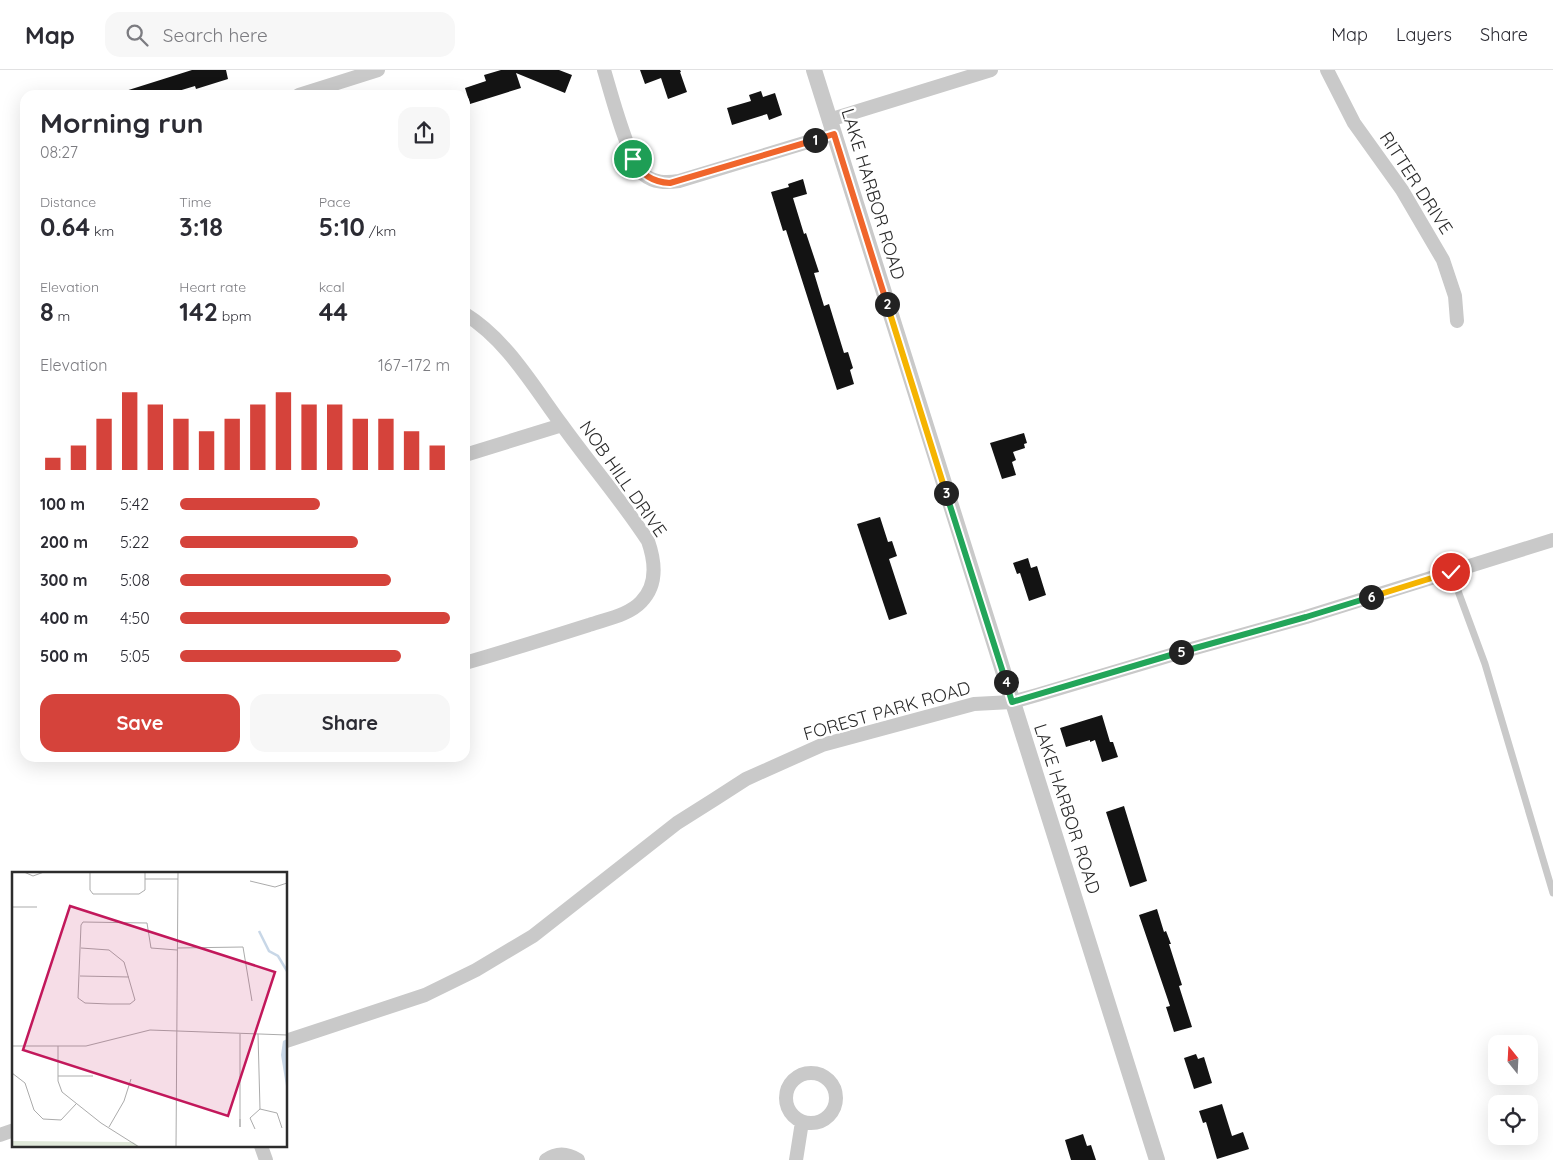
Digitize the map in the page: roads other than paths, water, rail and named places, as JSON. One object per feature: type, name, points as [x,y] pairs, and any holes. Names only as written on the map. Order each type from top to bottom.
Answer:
[{"type":"street","points":[[315,90],[378,70]]},
{"type":"street","points":[[604,70],[633,159],[644,174],[651,180],[659,182],[679,181],[991,70]]},
{"type":"street","name":"LAKE HARBOR ROAD","points":[[814,70],[1157,1160]]},
{"type":"street","name":"RITTER DRIVE","points":[[1327,70],[1354,123],[1402,190],[1443,260],[1455,296],[1457,322]]},
{"type":"street","name":"NOB HILL DRIVE","points":[[470,318],[494,337],[531,380],[648,541],[653,553],[654,569],[652,582],[641,602],[630,610],[470,662]]},
{"type":"street","points":[[470,453],[562,425]]},
{"type":"street","name":"FOREST PARK ROAD","points":[[288,1040],[425,995],[476,970],[533,936],[677,823],[746,779],[822,745],[974,704],[1012,702],[1306,617],[1553,540]]},
{"type":"street","points":[[796,1160],[802,1122]]},
{"type":"street","points":[[0,1135],[12,1131]]},
{"type":"street","points":[[262,1148],[266,1160]]},
{"type":"street","points":[[546,1160],[554,1155],[562,1154],[569,1155],[578,1160]]},
{"type":"lane","points":[[1451,572],[1485,664],[1553,893]]}]
